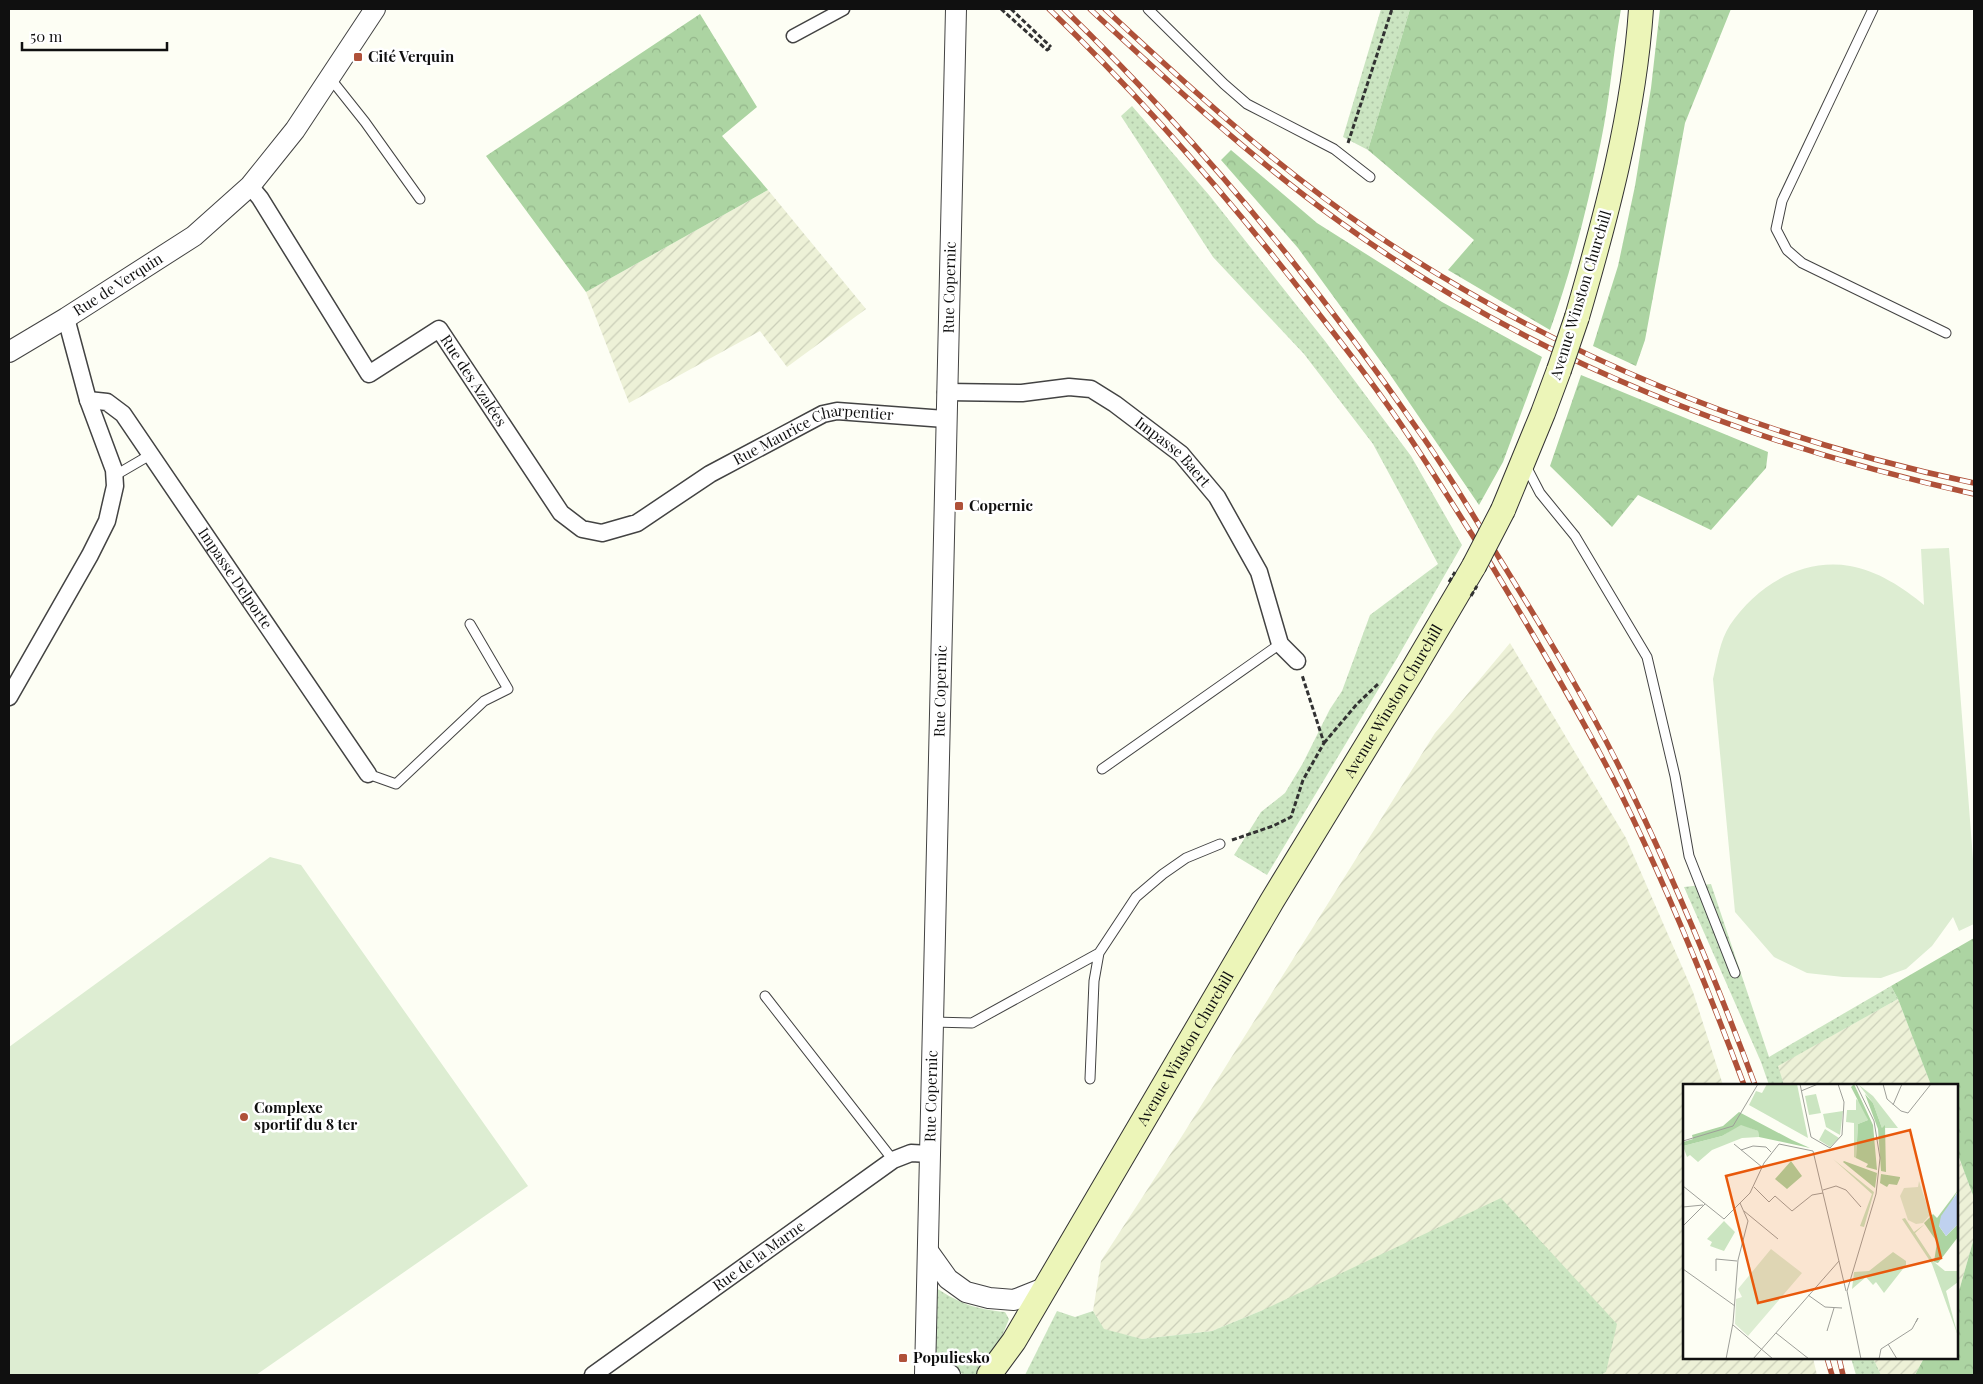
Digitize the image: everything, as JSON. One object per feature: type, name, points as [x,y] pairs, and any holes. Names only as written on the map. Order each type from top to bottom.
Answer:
[{"type":"main road","name":"Avenue Winston Churchill","points":[[989,1375],[1014,1341],[1272,901],[1412,673],[1474,566],[1503,510],[1524,461],[1578,318],[1622,142],[1634,71],[1641,9]]},
{"type":"main road","name":"Avenue Winston Churchill","points":[[1003,1375],[1014,1341]]},
{"type":"street","name":"Rue de Verquin","points":[[9,697],[90,555],[107,521],[114,486],[114,470],[98,421],[88,400],[66,318],[194,236],[250,186],[295,130],[376,9]]},
{"type":"street","points":[[794,36],[843,9]]},
{"type":"street","name":"Rue Copernic","points":[[925,1369],[945,419],[956,9]]},
{"type":"street","name":"Rue des Azalées","points":[[250,186],[260,198],[369,374],[440,329],[561,513],[582,529],[602,533],[637,523],[690,488]]},
{"type":"street","points":[[9,352],[66,318]]},
{"type":"street","name":"Impasse Baert","points":[[946,392],[1022,393],[1069,387],[1091,389],[1115,404],[1181,454],[1217,497],[1258,572],[1280,644],[1296,660]]},
{"type":"street","name":"Impasse Delporte","points":[[88,400],[107,402],[124,414],[368,774]]},
{"type":"street","name":"Rue Maurice Charpentier","points":[[690,488],[710,474],[823,414],[837,411],[945,419]]},
{"type":"street","name":"Rue de la Marne","points":[[594,1375],[893,1160],[912,1153],[930,1154]]},
{"type":"street","points":[[928,1251],[948,1279],[966,1292],[989,1298],[1014,1300],[1044,1288]]},
{"type":"street","points":[[925,1369],[950,1375]]},
{"type":"lane","points":[[1148,9],[1247,104],[1344,155],[1370,177]]},
{"type":"lane","points":[[1873,9],[1782,201],[1776,229],[1787,250],[1802,263],[1946,333]]},
{"type":"lane","points":[[330,78],[365,122],[420,199]]},
{"type":"lane","points":[[114,476],[150,455]]},
{"type":"lane","points":[[1524,461],[1540,493],[1575,536],[1648,657],[1675,776],[1690,856],[1735,973]]},
{"type":"lane","points":[[368,774],[396,784],[484,701],[508,688],[470,624]]},
{"type":"lane","points":[[1102,769],[1280,644]]},
{"type":"lane","points":[[1090,1080],[1094,981],[1099,952],[1136,897],[1163,874],[1186,858],[1220,844]]},
{"type":"lane","points":[[933,1022],[972,1022],[1099,952]]},
{"type":"lane","points":[[765,996],[893,1160]]},
{"type":"path","points":[[1001,9],[1047,50],[1051,47],[1011,9]]},
{"type":"path","points":[[1344,155],[1392,9]]},
{"type":"path","points":[[1296,660],[1324,743]]},
{"type":"path","points":[[1220,844],[1273,826],[1290,817],[1303,780],[1324,743],[1357,704],[1381,682]]},
{"type":"green space","points":[[1381,9],[1410,9],[1368,150],[1343,137]]},
{"type":"green space","points":[[1410,9],[1621,9],[1607,108],[1596,165],[1572,260],[1550,330],[1448,270],[1474,240],[1368,150]]},
{"type":"green space","points":[[1660,9],[1731,9],[1685,123],[1645,340],[1636,366],[1593,346],[1618,266],[1635,186],[1651,88]]},
{"type":"green space","points":[[700,14],[757,107],[722,136],[768,190],[586,292],[486,156]]},
{"type":"green space","points":[[1132,106],[1209,195],[1325,341],[1411,456],[1462,545],[1396,660],[1267,875],[1234,855],[1261,812],[1285,793],[1303,763],[1330,709],[1342,691],[1370,615],[1438,564],[1373,444],[1304,354],[1213,257],[1121,116]]},
{"type":"green space","points":[[1231,150],[1317,223],[1442,302],[1542,357],[1503,462],[1479,505],[1387,370],[1298,248],[1221,160]]},
{"type":"green space","points":[[768,190],[866,309],[787,367],[760,331],[629,403],[586,292]]},
{"type":"green space","points":[[1581,375],[1768,452],[1766,468],[1711,530],[1638,495],[1612,527],[1550,466]]},
{"type":"green space","points":[[1949,548],[1974,872],[1974,924],[1959,931],[1953,917],[1932,946],[1906,969],[1881,978],[1843,977],[1807,973],[1774,957],[1735,912],[1713,679],[1721,644],[1730,625],[1753,598],[1782,578],[1815,566],[1850,566],[1870,571],[1899,586],[1924,605],[1921,549]]},
{"type":"green space","points":[[1510,643],[1626,838],[1693,992],[1723,1084],[1683,1084],[1683,1359],[1813,1359],[1817,1375],[1601,1375],[1606,1372],[1263,1310],[1212,1331],[1142,1339],[1104,1330],[1093,1311],[1101,1261],[1182,1136],[1435,733]]},
{"type":"green space","name":"Complexe sportif du 8 ter","points":[[270,857],[301,865],[528,1186],[256,1375],[9,1375],[9,1047]]},
{"type":"green space","points":[[1711,884],[1769,1057],[1891,986],[1898,999],[1778,1066],[1784,1084],[1769,1084],[1761,1062],[1684,887]]},
{"type":"green space","points":[[1974,938],[1974,1198],[1958,1155],[1958,1084],[1931,1084],[1898,999],[1891,986]]},
{"type":"green space","points":[[1898,999],[1931,1084],[1784,1084],[1777,1066]]},
{"type":"green space","points":[[1958,1155],[1974,1198],[1974,1238],[1958,1294]]},
{"type":"green space","points":[[1501,1198],[1617,1324],[1606,1372],[1601,1375],[1025,1375],[1057,1311],[1075,1317],[1093,1311],[1104,1329],[1142,1339],[1212,1331],[1263,1310]]},
{"type":"green space","points":[[1974,1238],[1974,1375],[1915,1375],[1923,1359],[1958,1359],[1958,1294]]},
{"type":"green space","points":[[936,1288],[969,1305],[1005,1312],[1009,1319],[994,1352],[984,1368],[978,1373],[973,1375],[962,1374],[929,1357]]},
{"type":"green space","points":[[1851,1359],[1873,1359],[1881,1375],[1856,1375]]},
{"type":"green space","points":[[1873,1359],[1923,1359],[1915,1375],[1881,1375]]},
{"type":"railway","points":[[1049,9],[1118,78],[1216,186],[1362,369],[1400,423],[1489,561],[1589,733],[1620,792],[1686,937],[1744,1084]]},
{"type":"railway","points":[[1064,9],[1160,108],[1252,211],[1378,374],[1450,478],[1553,647],[1617,763],[1681,901],[1712,974],[1755,1084]]},
{"type":"railway","points":[[1090,9],[1212,119],[1307,198],[1412,271],[1487,315],[1564,355],[1643,391],[1724,422],[1806,450],[1890,474],[1974,494]]},
{"type":"railway","points":[[1105,9],[1234,126],[1336,207],[1441,276],[1513,317],[1586,354],[1661,387],[1737,416],[1815,442],[1894,464],[1974,483]]},
{"type":"railway","points":[[1827,1359],[1832,1375]]},
{"type":"railway","points":[[1839,1359],[1843,1375]]},
{"type":"place","name":"Cité Verquin","points":[[358,57]]},
{"type":"place","name":"Copernic","points":[[959,506]]},
{"type":"place","name":"Complexe sportif du 8 ter","points":[[244,1117]]},
{"type":"place","name":"Populiesko","points":[[903,1358]]}]
